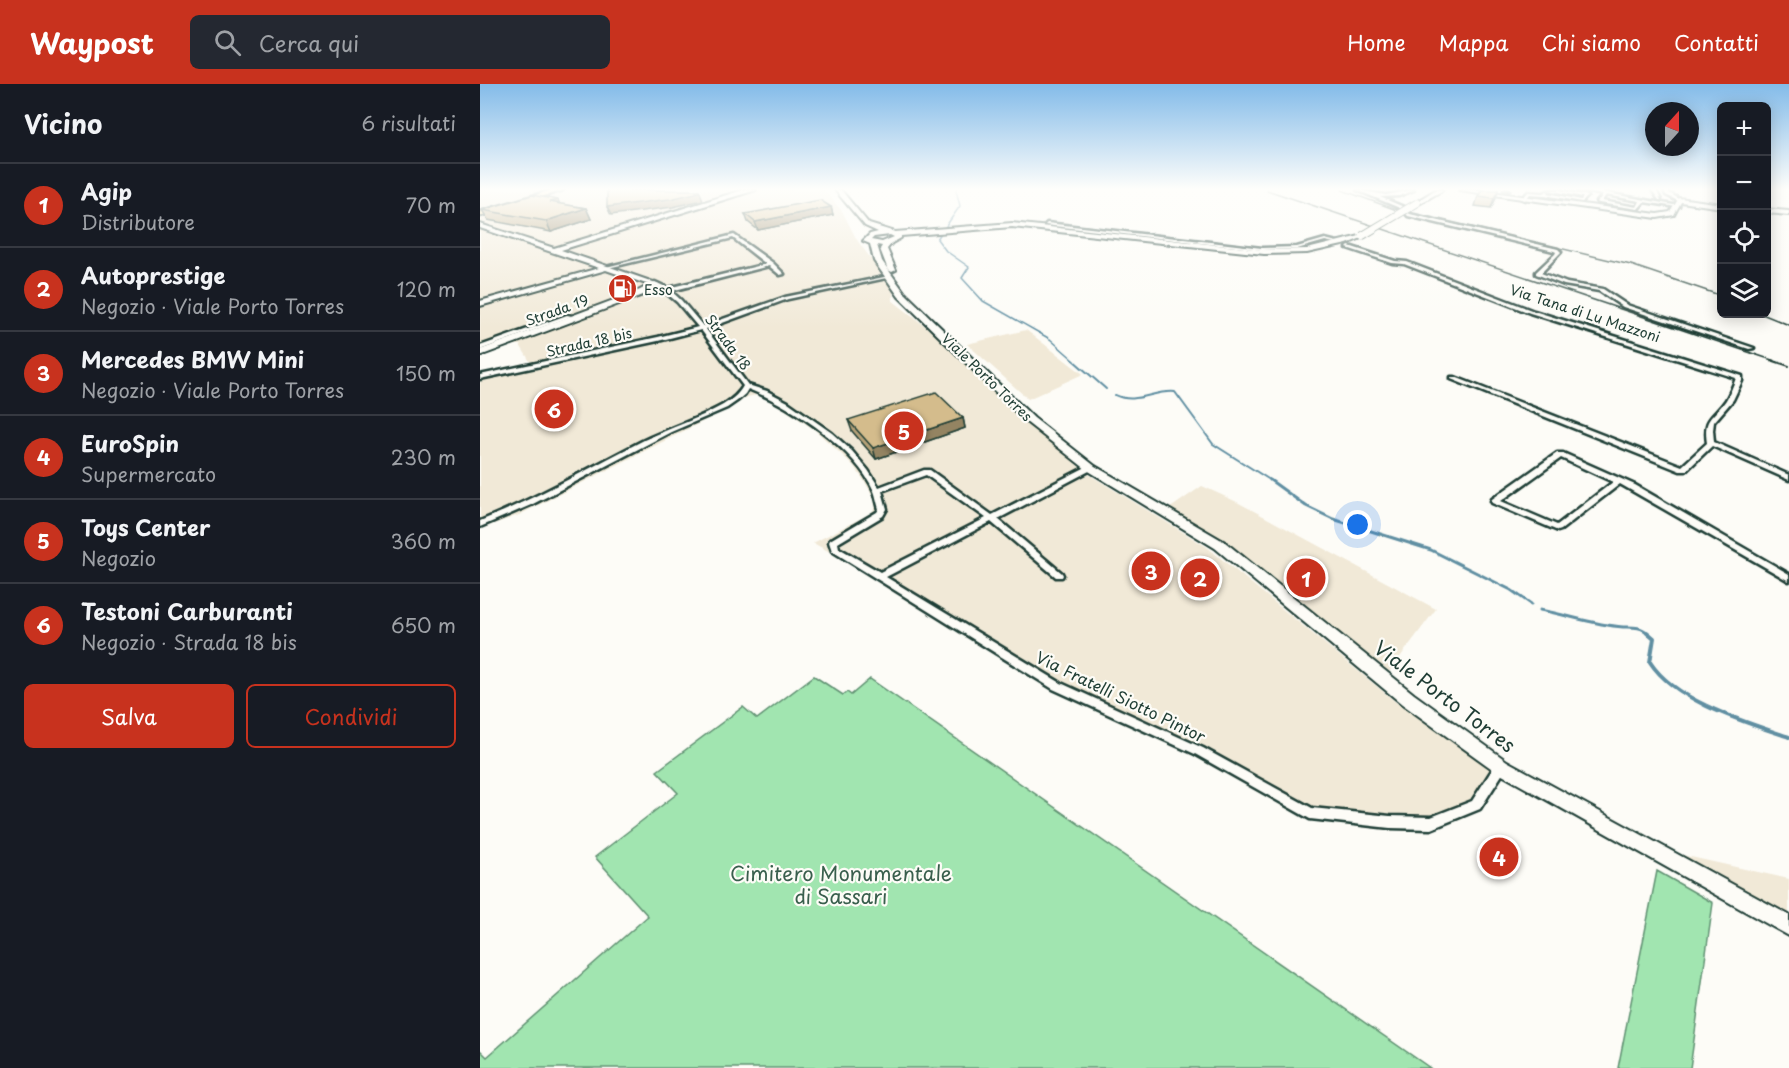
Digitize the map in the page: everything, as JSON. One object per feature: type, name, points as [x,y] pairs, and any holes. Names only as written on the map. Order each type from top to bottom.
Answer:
[{"type":"main road","name":"Strada 18","points":[[511,236],[655,284]]},
{"type":"main road","points":[[555,250],[600,236]]},
{"type":"main road","name":"Viale Porto Torres","points":[[867,236],[889,277],[909,301],[1029,418],[1091,468],[1220,545],[1408,699],[1501,766],[1789,926]]},
{"type":"main road","points":[[870,240],[902,236]]},
{"type":"main road","points":[[1124,236],[1264,252],[1307,251],[1345,243],[1362,236]]},
{"type":"main road","name":"Viale Porto Torres","points":[[892,237],[883,249],[890,266],[906,287],[1023,403],[1069,445],[1125,489]]},
{"type":"main road","points":[[584,272],[593,267],[595,263]]},
{"type":"main road","points":[[480,304],[584,272],[608,267]]},
{"type":"main road","name":"Strada 19","points":[[483,348],[643,292],[655,284]]},
{"type":"street","points":[[608,267],[734,236],[782,274]]},
{"type":"street","points":[[1126,236],[1262,249],[1297,248],[1325,240],[1335,242]]},
{"type":"street","points":[[1498,236],[1559,252],[1538,273],[1566,284],[1601,290],[1625,306],[1751,348]]},
{"type":"street","name":"Via Tana di Lu Mazzoni","points":[[1350,247],[1394,262],[1405,262],[1532,312],[1740,377],[1732,396],[1723,409],[1715,413],[1709,428],[1711,444]]},
{"type":"street","name":"Strada 19","points":[[643,292],[668,290],[771,264]]},
{"type":"street","name":"Strada 18 bis","points":[[480,377],[702,328],[788,298],[889,277]]},
{"type":"street","name":"Strada 18","points":[[480,524],[538,499],[738,399],[746,387],[732,372],[702,328],[668,290],[655,284]]},
{"type":"street","points":[[483,348],[569,316]]},
{"type":"street","points":[[1453,378],[1683,470],[1711,444],[1789,478]]},
{"type":"street","points":[[746,387],[781,401],[806,418],[861,465],[878,490],[927,472],[991,518],[1059,575]]},
{"type":"street","points":[[1619,481],[1558,528],[1496,501],[1560,455],[1619,481],[1789,578]]},
{"type":"street","points":[[880,576],[1091,468]]},
{"type":"street","name":"Via Fratelli Siotto Pintor","points":[[878,490],[883,509],[880,514],[832,542],[835,549],[1057,686],[1200,751],[1310,813],[1390,822],[1431,823],[1476,805],[1501,766]]},
{"type":"shaded area","points":[[480,236],[855,236],[894,290],[892,300],[944,341],[984,383],[1082,469],[873,575],[813,543],[871,513],[875,507],[874,498],[865,482],[853,465],[815,430],[762,394],[747,397],[519,515],[480,529],[480,379],[534,368],[520,345],[490,343],[480,347]]},
{"type":"shaded area","points":[[1026,330],[1083,374],[1028,399],[967,344]]},
{"type":"shaded area","points":[[1088,474],[1207,547],[1397,703],[1494,766],[1470,801],[1427,817],[1315,808],[1201,747],[1059,684],[888,577]]},
{"type":"shaded area","points":[[1202,486],[1237,502],[1436,609],[1389,672],[1269,576],[1169,509]]},
{"type":"shaded area","points":[[1682,855],[1789,879],[1789,915]]},
{"type":"green space","name":"Cimitero Monumentale di Sassari","points":[[814,676],[843,695],[847,692],[851,695],[870,679],[1430,1068],[480,1068],[480,1050],[487,1057],[648,916],[595,857],[678,793],[657,771],[743,707],[757,719]]},
{"type":"green space","points":[[1657,871],[1713,903],[1690,1068],[1618,1068]]},
{"type":"building","points":[[936,392],[963,418],[873,448],[848,420]]},
{"type":"waterway","points":[[939,236],[937,239],[946,251],[969,267],[962,278],[983,301],[1050,339],[1075,361]]},
{"type":"waterway","points":[[1073,360],[1106,389]]},
{"type":"waterway","points":[[1115,395],[1123,398],[1137,398],[1175,392],[1213,444],[1271,481]]},
{"type":"waterway","points":[[1271,481],[1306,506],[1333,519],[1431,550],[1511,590],[1531,604]]},
{"type":"waterway","points":[[1540,610],[1602,624],[1637,628],[1649,634]]},
{"type":"waterway","points":[[1647,632],[1654,638],[1650,662],[1676,688],[1713,709],[1789,737]]},
{"type":"railway","points":[[1403,236],[1775,361]]},
{"type":"railway","points":[[1508,236],[1631,265],[1717,294]]},
{"type":"railway","points":[[1771,318],[1789,325]]},
{"type":"railway","points":[[1771,360],[1789,366]]},
{"type":"place","name":"Esso","points":[[623,289]]},
{"type":"place","name":"Testoni Carburanti","points":[[554,409]]},
{"type":"place","name":"Toys Center","points":[[904,431]]},
{"type":"place","name":"Mercedes BMW Mini","points":[[1151,571]]},
{"type":"place","name":"Autoprestige","points":[[1200,578]]},
{"type":"place","name":"Agip","points":[[1306,578]]},
{"type":"place","name":"EuroSpin","points":[[1499,857]]}]
